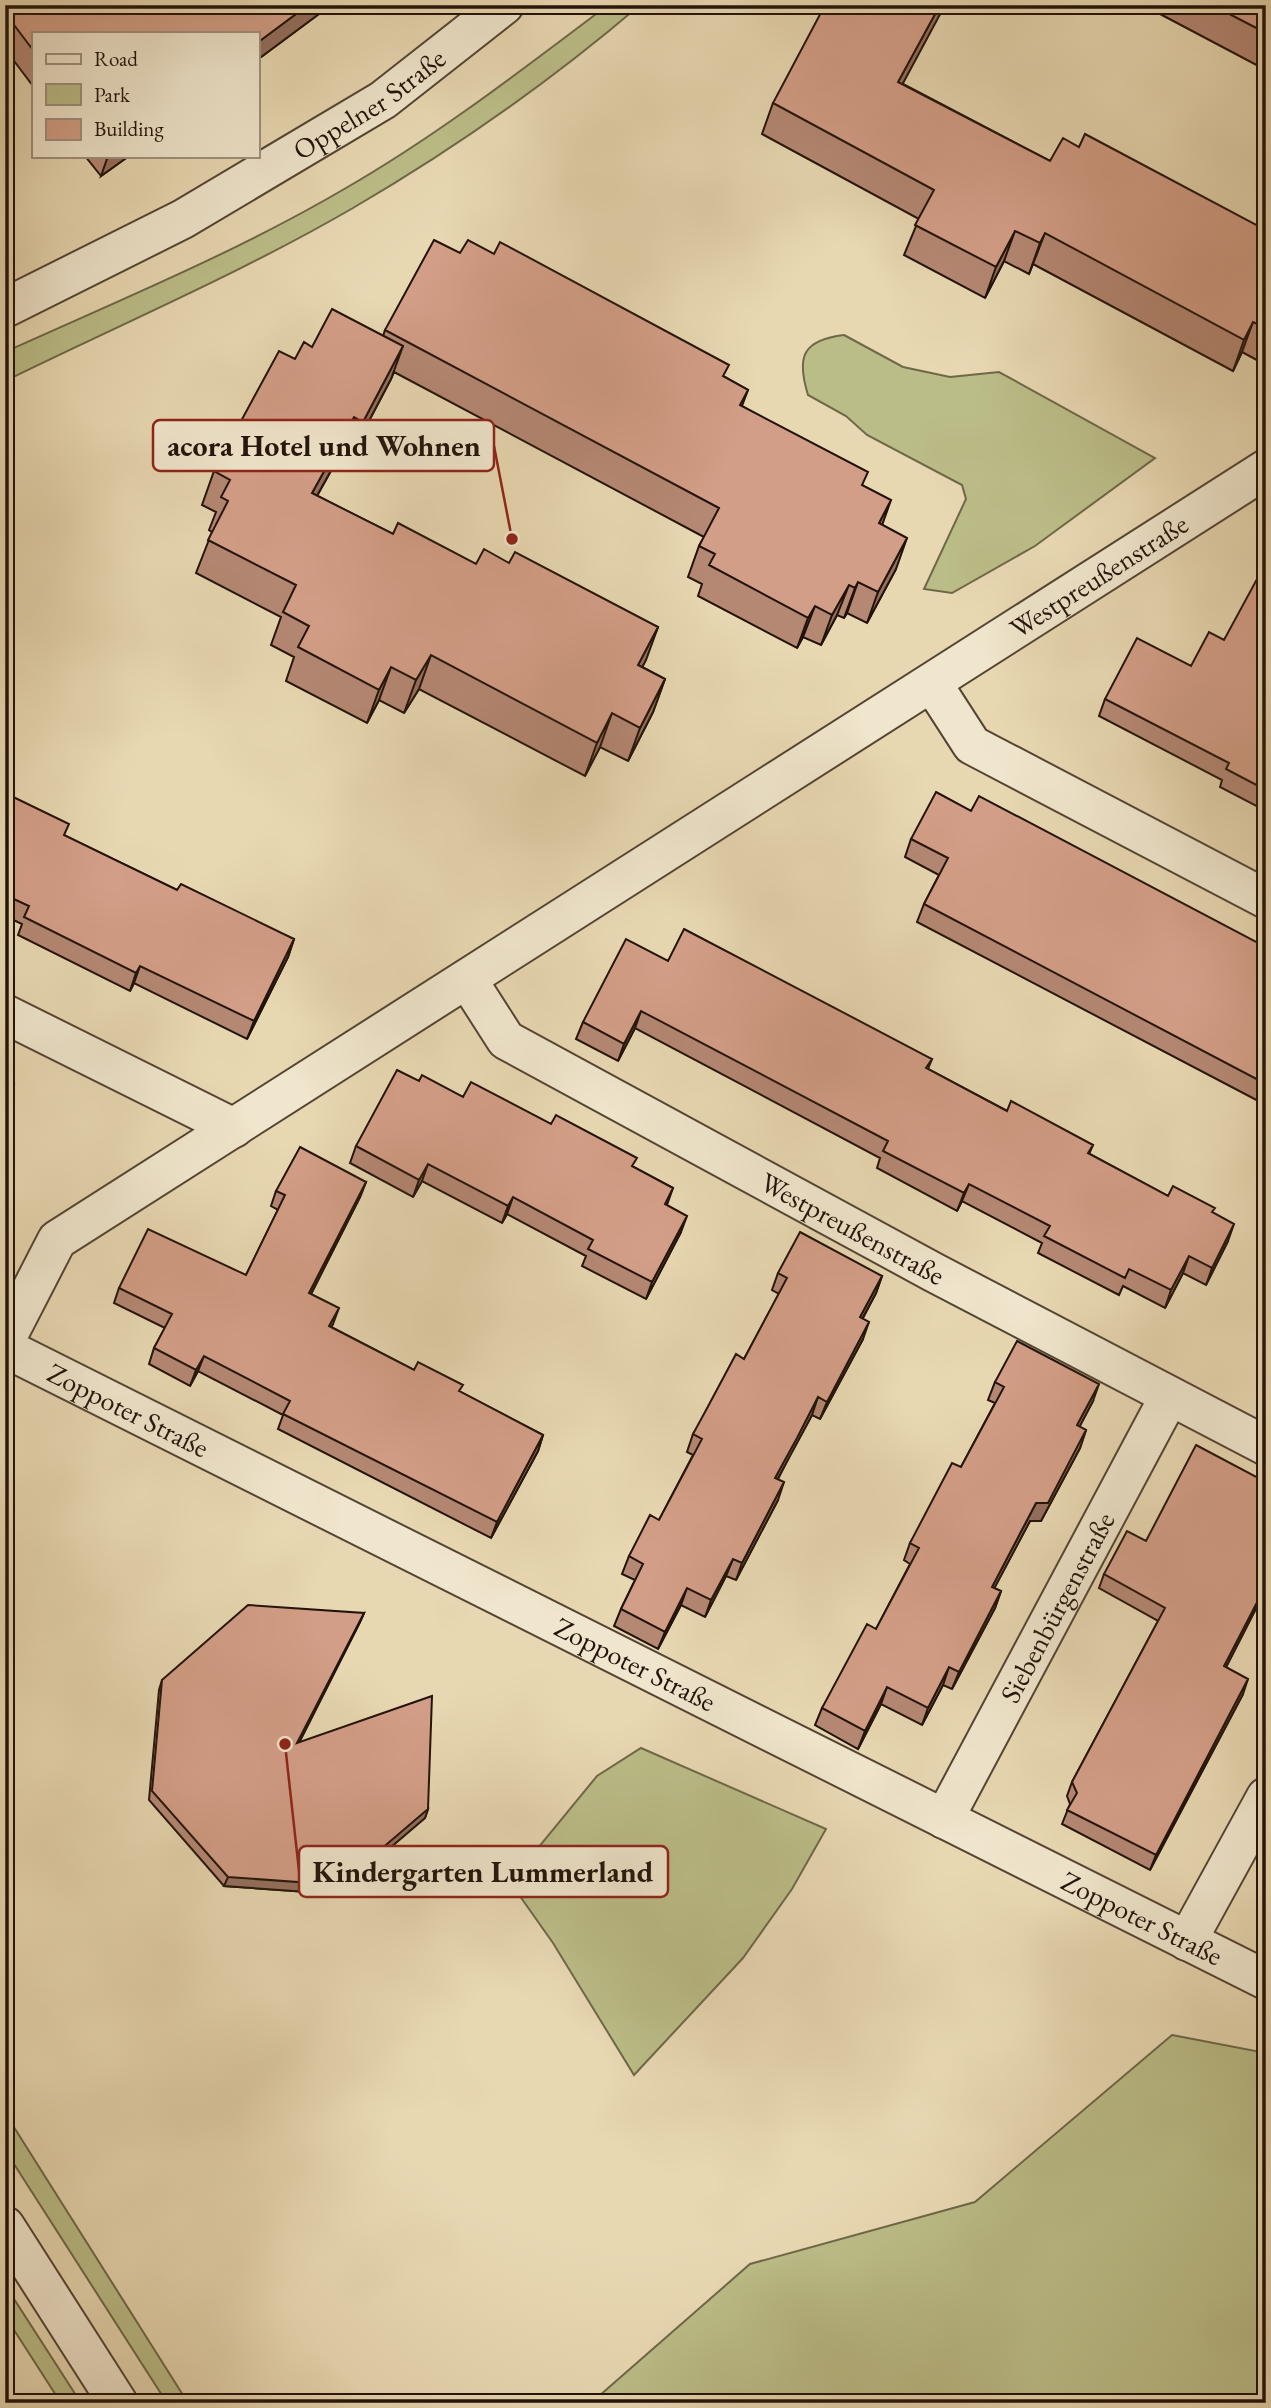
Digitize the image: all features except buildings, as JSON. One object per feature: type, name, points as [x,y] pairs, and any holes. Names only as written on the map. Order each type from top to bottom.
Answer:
[{"type":"street","name":"Oppelner Straße","points":[[5,308],[183,219],[383,100],[504,5]]},
{"type":"street","name":"Westpreußenstraße","points":[[5,1341],[57,1240],[1266,469]]},
{"type":"street","points":[[932,683],[972,745],[1266,899]]},
{"type":"street","name":"Westpreußenstraße","points":[[467,979],[506,1041],[1169,1397],[1266,1446]]},
{"type":"street","points":[[5,1014],[234,1128]]},
{"type":"street","name":"Zoppoter Straße","points":[[5,1348],[1266,1980]]},
{"type":"street","name":"Siebenbürgenstraße","points":[[944,1819],[1169,1397]]},
{"type":"street","points":[[1187,1941],[1266,1797]]},
{"type":"street","points":[[5,2226],[118,2403]]},
{"type":"green space","points":[[608,5],[640,5],[537,87],[465,138],[391,185],[268,254],[5,381],[5,352],[221,254],[346,188],[447,124]]},
{"type":"green space","points":[[844,335],[903,367],[950,377],[999,372],[1155,458],[1035,546],[952,593],[924,589],[966,499],[962,485],[867,435],[846,416],[808,395],[803,370],[806,352],[819,341]]},
{"type":"green space","points":[[641,1748],[826,1829],[792,1889],[743,1958],[634,2075],[553,1943],[510,1882],[597,1776]]},
{"type":"green space","points":[[1172,2035],[1266,2053],[1266,2403],[591,2403],[750,2264],[975,2202]]},
{"type":"green space","points":[[5,2113],[188,2403],[167,2403],[5,2150]]},
{"type":"green space","points":[[5,2285],[81,2403],[61,2403],[5,2316]]},
{"type":"place","name":"acora Hotel und Wohnen","points":[[512,539]]},
{"type":"place","name":"Kindergarten Lummerland","points":[[285,1744]]}]
